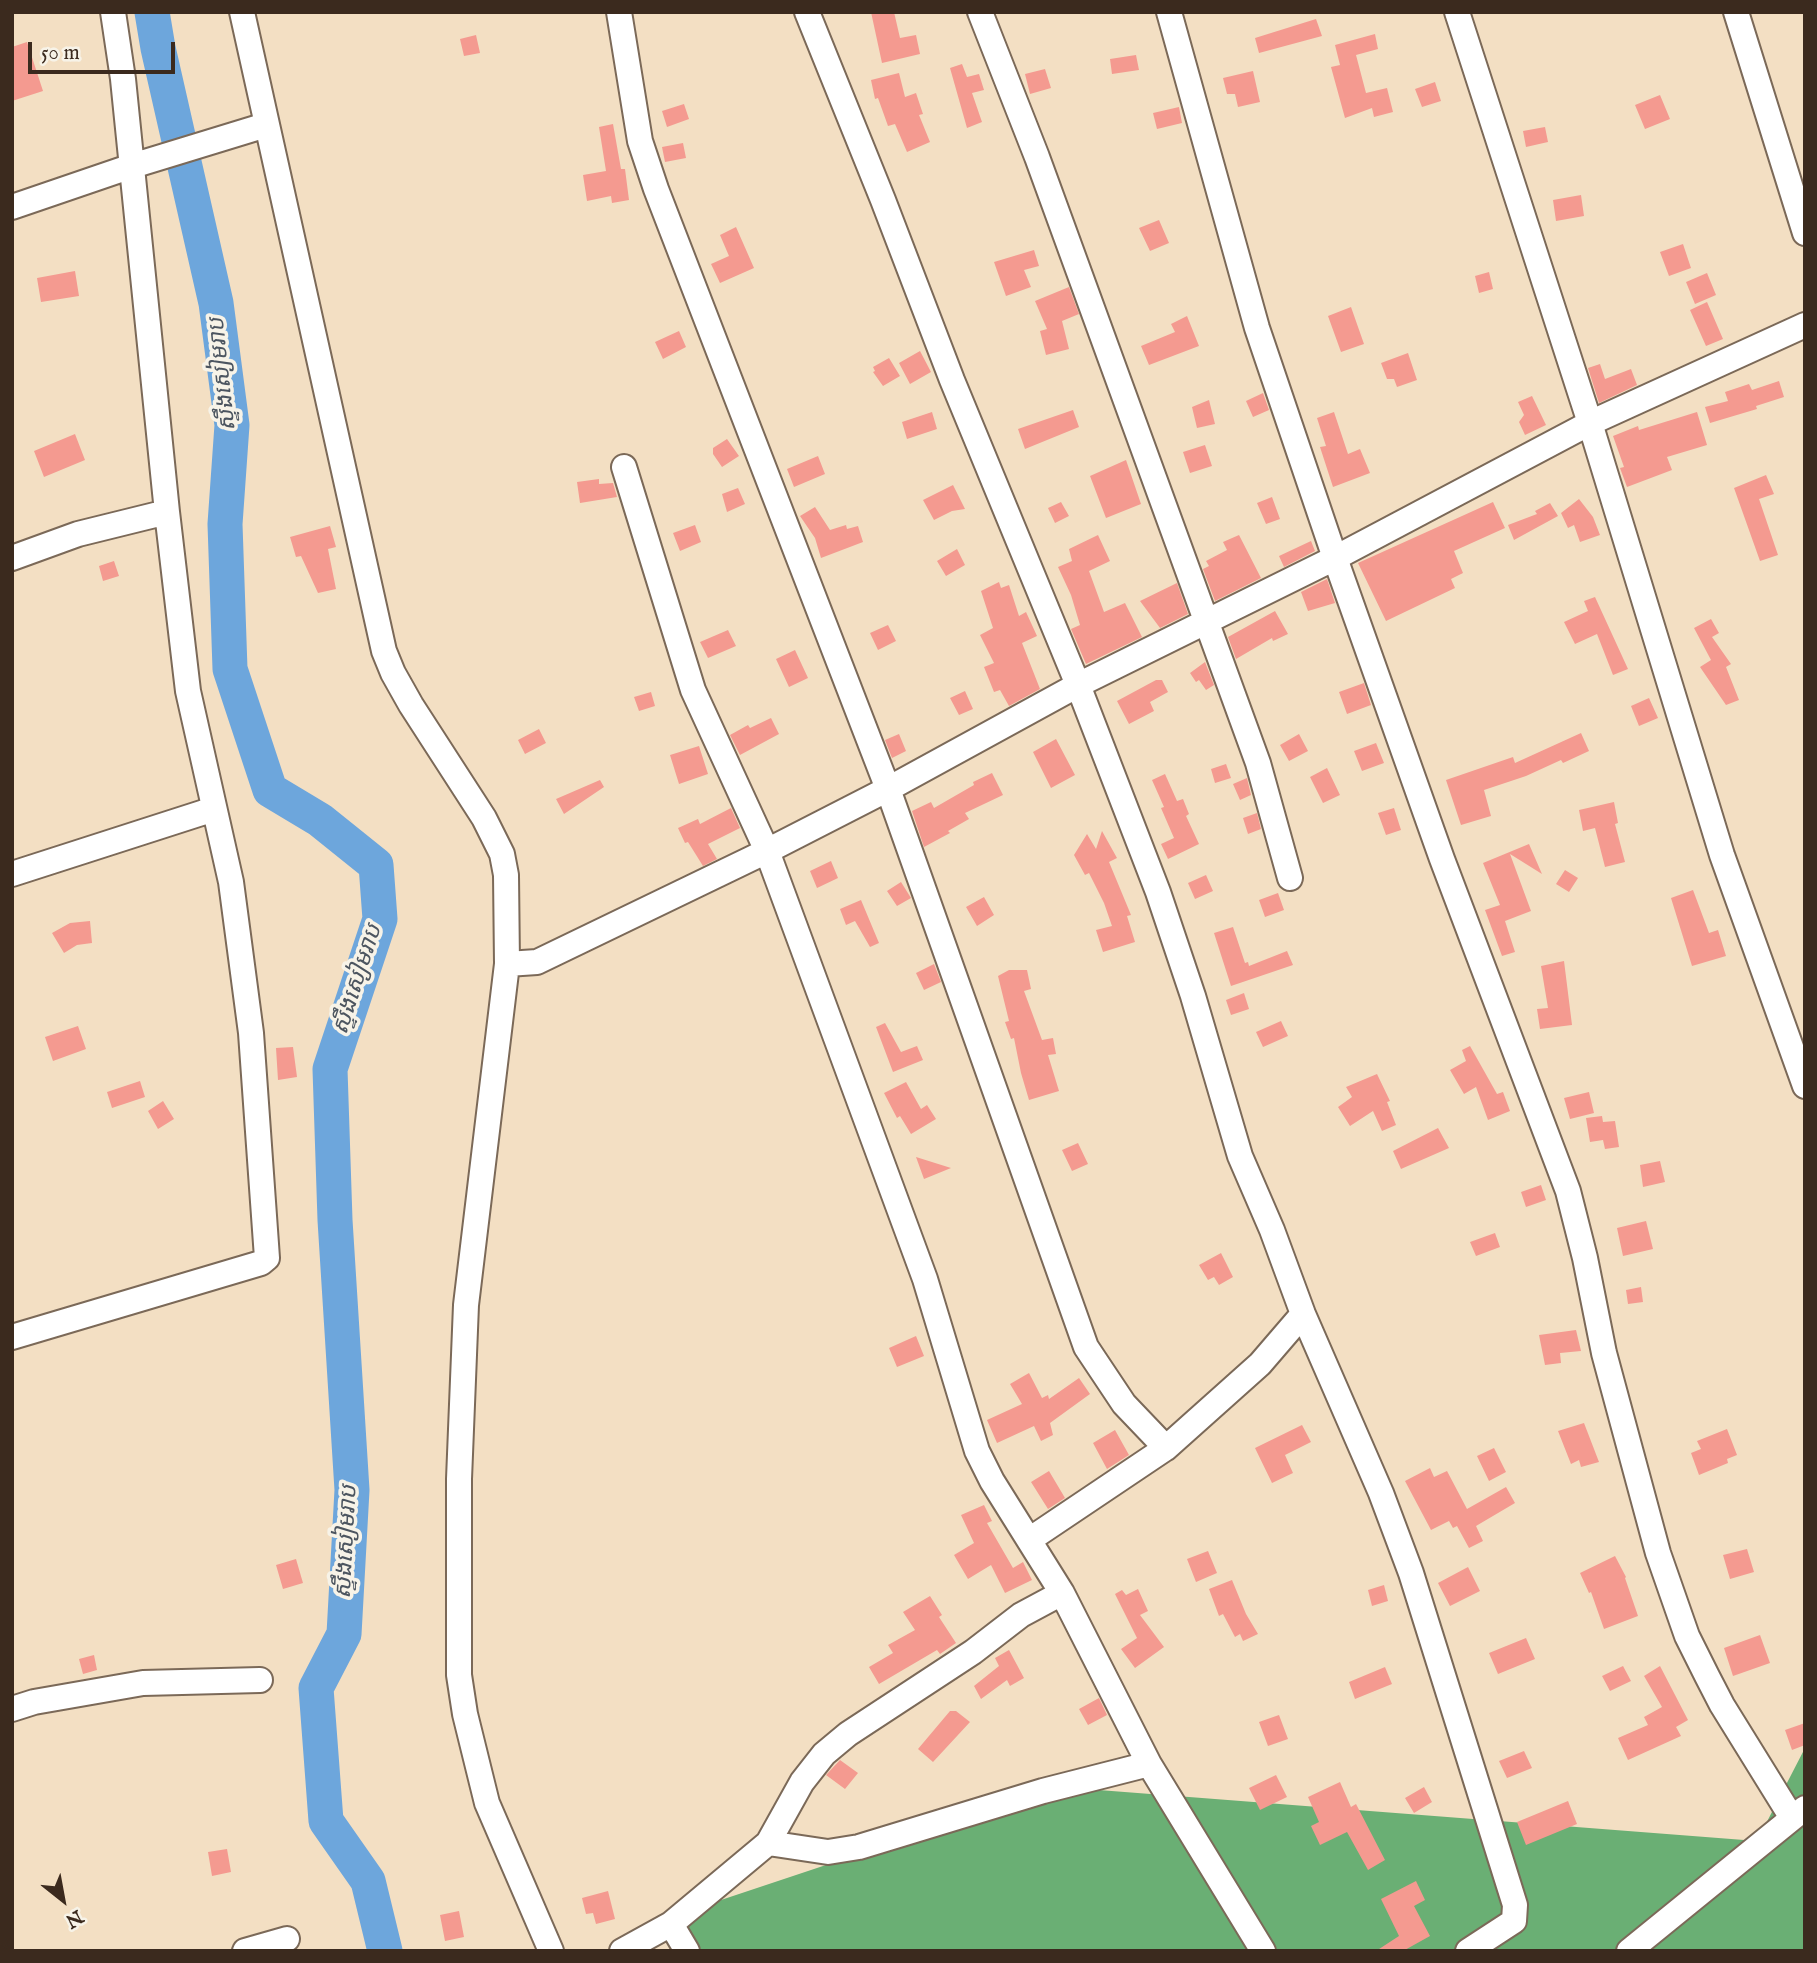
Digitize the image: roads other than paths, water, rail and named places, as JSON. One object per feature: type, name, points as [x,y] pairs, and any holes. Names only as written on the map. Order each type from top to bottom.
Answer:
[{"type":"street","points":[[12,1337],[261,1263],[267,1258],[251,1034],[231,882],[188,691],[167,512],[139,164],[113,12]]},
{"type":"street","points":[[242,12],[255,127],[384,651],[411,705],[484,818],[502,854],[508,898],[507,964],[466,1305],[459,1479],[459,1675],[465,1714],[487,1803],[551,1951]]},
{"type":"street","points":[[619,12],[640,141],[656,189],[888,789],[1086,1347],[1124,1404],[1166,1448]]},
{"type":"street","points":[[807,12],[952,380],[1078,685],[1158,892],[1201,1021],[1240,1156],[1272,1230],[1303,1314],[1381,1493],[1411,1573],[1515,1905],[1514,1921],[1468,1951]]},
{"type":"street","points":[[980,12],[1037,157],[1258,763],[1290,878]]},
{"type":"street","points":[[1169,12],[1257,328],[1442,859],[1568,1191],[1586,1258],[1604,1353],[1658,1553],[1687,1636],[1722,1705],[1798,1813],[1629,1951]]},
{"type":"street","points":[[1457,12],[1590,423],[1722,855],[1805,1086]]},
{"type":"street","points":[[1737,12],[1805,233]]},
{"type":"street","points":[[12,207],[255,127]]},
{"type":"street","points":[[507,964],[537,962],[767,851],[888,789],[1078,685],[1335,558],[1590,423],[1805,325]]},
{"type":"street","points":[[624,467],[693,690],[767,851],[925,1279],[978,1451],[992,1481],[1062,1593],[1149,1764],[1263,1951]]},
{"type":"street","points":[[12,558],[78,534],[167,512]]},
{"type":"street","points":[[12,874],[214,809]]},
{"type":"street","points":[[1029,1540],[1166,1448],[1260,1364],[1303,1314]]},
{"type":"street","points":[[622,1951],[671,1924],[768,1843],[802,1782],[824,1755],[848,1734],[973,1652],[1021,1615],[1062,1593]]},
{"type":"street","points":[[12,1709],[34,1702],[143,1683],[260,1680]]},
{"type":"street","points":[[768,1843],[828,1852],[859,1847],[1043,1791],[1149,1764]]},
{"type":"street","points":[[671,1924],[687,1951]]},
{"type":"street","points":[[245,1951],[287,1939]]},
{"type":"waterway","name":"ស្ទឹងសៀមរាប","points":[[152,12],[216,303],[232,425],[225,524],[230,669],[270,790],[320,820],[376,865],[380,919],[330,1069],[335,1220],[352,1490],[344,1634],[316,1688],[326,1821],[368,1881],[385,1951]]}]
